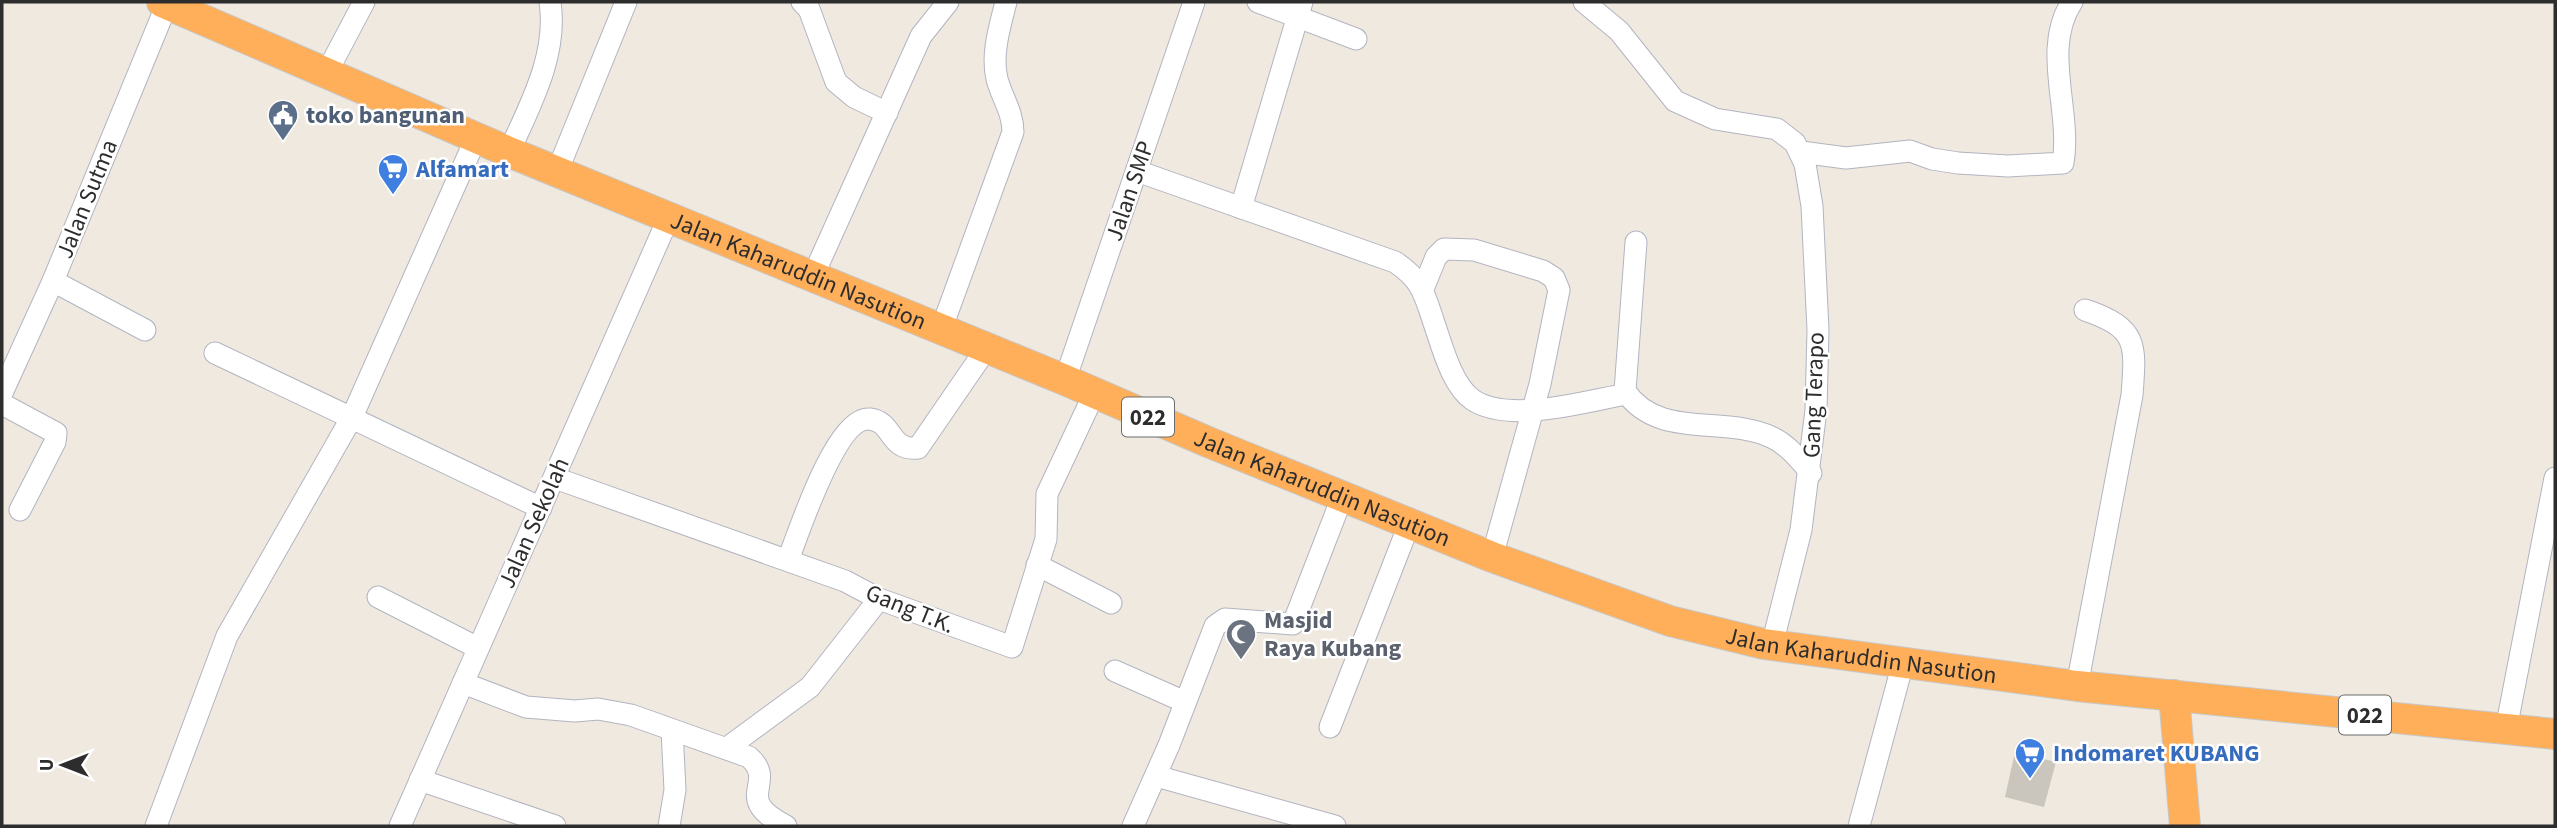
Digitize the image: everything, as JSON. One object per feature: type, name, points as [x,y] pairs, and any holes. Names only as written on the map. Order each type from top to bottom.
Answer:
[{"type":"highway","name":"Jalan Kaharuddin Nasution","points":[[165,3],[475,138],[1094,394],[1492,557],[1670,621],[1772,645],[2174,695]]},
{"type":"highway","name":"022","points":[[2174,695],[2555,734]]},
{"type":"highway","points":[[2174,695],[2185,826]]},
{"type":"street","points":[[327,72],[364,2]]},
{"type":"street","points":[[509,152],[541,81],[550,42],[550,2]]},
{"type":"street","points":[[557,172],[626,2]]},
{"type":"street","points":[[802,2],[809,9],[836,82],[854,97],[887,113]]},
{"type":"street","points":[[813,276],[921,36],[948,2]]},
{"type":"street","points":[[941,330],[1013,132],[1013,118],[997,81],[995,64],[1006,2]]},
{"type":"street","name":"Jalan SMP","points":[[1065,380],[1194,2]]},
{"type":"street","points":[[1258,2],[1300,9],[1356,39]]},
{"type":"street","points":[[1584,2],[1619,31],[1675,101],[1715,119],[1777,129],[1798,148],[1846,158],[1910,151],[1932,159],[1958,163],[2008,166],[2063,163],[2060,25],[2072,2]]},
{"type":"street","name":"Jalan Sutma","points":[[2,393],[54,281],[165,3]]},
{"type":"street","points":[[1241,208],[1300,9]]},
{"type":"street","points":[[156,826],[227,636],[352,417],[475,138]]},
{"type":"street","name":"Gang Terapo","points":[[1772,645],[1801,530],[1811,473],[1819,370],[1812,206],[1798,148]]},
{"type":"street","points":[[1137,171],[1395,262],[1415,276],[1423,289],[1446,357],[1471,399],[1490,408],[1532,411],[1627,394]]},
{"type":"street","name":"Jalan Sekolah","points":[[400,826],[668,219]]},
{"type":"street","points":[[1636,242],[1625,391],[1634,405],[1652,416],[1769,436],[1788,448],[1811,473]]},
{"type":"street","points":[[1423,289],[1436,257],[1444,249],[1474,250],[1543,271],[1554,278],[1559,290],[1557,310],[1532,411],[1492,557]]},
{"type":"street","points":[[54,281],[145,330]]},
{"type":"street","points":[[2077,685],[2118,472],[2135,357],[2129,334],[2120,326],[2085,310]]},
{"type":"street","points":[[788,560],[828,461],[849,428],[861,419],[874,419],[885,427],[894,442],[906,449],[918,448],[986,349]]},
{"type":"street","points":[[215,353],[541,508]]},
{"type":"street","name":"Gang T.K.","points":[[555,478],[845,581],[879,598],[1012,647],[1045,539],[1047,494],[1094,394]]},
{"type":"street","points":[[2,404],[56,433],[55,442],[20,510]]},
{"type":"street","points":[[2506,730],[2555,478]]},
{"type":"street","points":[[1133,826],[1219,621],[1225,618],[1293,624],[1343,495]]},
{"type":"street","points":[[1330,727],[1410,522]]},
{"type":"street","points":[[1037,565],[1111,603]]},
{"type":"street","points":[[377,597],[478,648]]},
{"type":"street","points":[[727,748],[810,687],[879,598]]},
{"type":"street","points":[[1859,826],[1902,663]]},
{"type":"street","points":[[1115,670],[1185,702]]},
{"type":"street","points":[[463,682],[527,707],[575,711],[598,709],[631,715],[727,748],[756,763],[760,772],[757,803],[760,810],[786,826]]},
{"type":"street","points":[[669,826],[675,790],[673,730]]},
{"type":"street","points":[[1156,776],[1335,826]]},
{"type":"street","points":[[420,780],[555,826]]},
{"type":"building","name":"Indomaret KUBANG","points":[[2015,752],[2056,762],[2044,807],[2005,797]]},
{"type":"place","name":"toko bangunan","points":[[283,142]]},
{"type":"place","name":"Alfamart","points":[[393,196]]},
{"type":"place","name":"Masjid Raya Kubang","points":[[1241,661]]},
{"type":"place","name":"Indomaret KUBANG","points":[[2030,780]]}]
